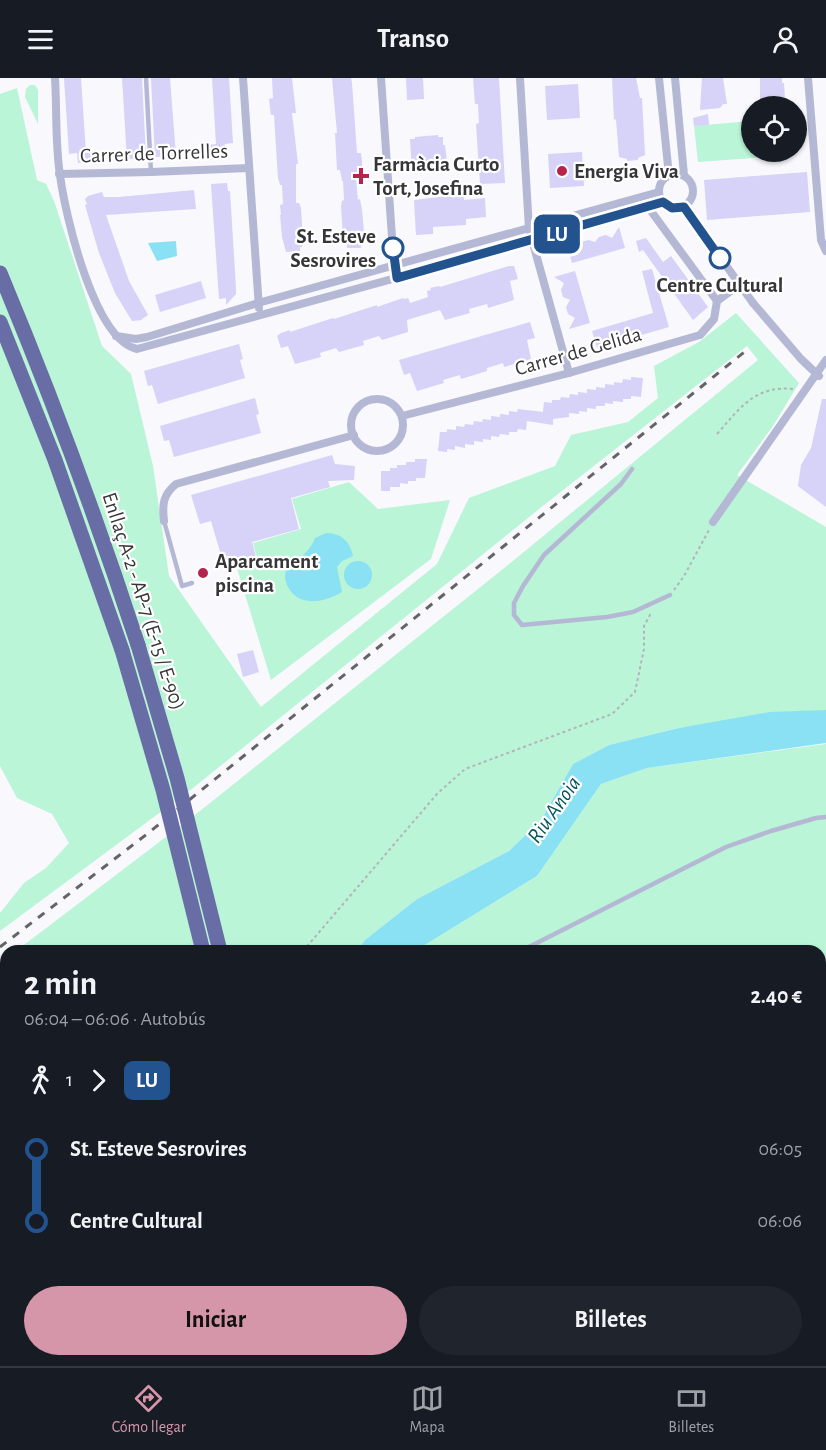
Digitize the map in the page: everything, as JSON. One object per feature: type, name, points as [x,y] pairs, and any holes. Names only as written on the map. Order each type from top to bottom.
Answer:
[{"type":"highway","name":"Enllaç A-2 - AP-7 (E-15 / E-90)","points":[[0,273],[83,485],[138,645],[177,778],[219,945]]},
{"type":"highway","name":"Enllaç A-2 - AP-7 (E-15 / E-90)","points":[[0,322],[55,460],[122,650],[161,780],[202,945]]},
{"type":"street","points":[[55,78],[59,174],[77,253],[93,295],[115,336],[129,348],[146,348],[663,202]]},
{"type":"street","points":[[243,78],[258,303],[262,316]]},
{"type":"street","points":[[381,78],[394,266],[397,278]]},
{"type":"street","points":[[520,78],[529,229],[569,373]]},
{"type":"street","points":[[659,78],[669,176]]},
{"type":"street","points":[[675,78],[684,175]]},
{"type":"street","points":[[808,78],[821,240],[826,251]]},
{"type":"street","name":"Carrer de Torrelles","points":[[59,174],[249,168]]},
{"type":"street","points":[[674,174],[684,175],[692,183],[694,194],[692,200],[684,207],[672,208],[663,202],[659,192],[662,182],[674,174]]},
{"type":"street","points":[[115,336],[136,339],[147,337],[258,303],[659,192]]},
{"type":"street","points":[[648,207],[717,302]]},
{"type":"street","points":[[684,207],[753,303],[801,359],[822,379]]},
{"type":"street","name":"Carrer de Gelida","points":[[402,416],[569,373],[700,335],[714,319],[717,302],[739,285]]},
{"type":"street","points":[[713,522],[826,360]]},
{"type":"street","points":[[376,399],[392,404],[402,416],[402,434],[391,447],[374,451],[365,448],[354,435],[352,427],[355,411],[368,401],[376,399]]},
{"type":"street","points":[[165,521],[164,498],[176,484],[354,435]]},
{"type":"lane","points":[[146,78],[152,172]]},
{"type":"lane","points":[[632,469],[621,484],[544,555],[514,603],[514,615],[522,625],[607,618],[633,612],[670,595]]},
{"type":"lane","points":[[165,521],[182,586],[192,583]]},
{"type":"lane","points":[[533,945],[726,847],[771,831],[826,817]]},
{"type":"path","points":[[717,434],[741,407],[760,392],[782,387],[806,390]]},
{"type":"path","points":[[308,945],[437,794],[465,769],[612,714],[635,692],[644,649],[644,626],[651,613],[670,595],[684,576],[713,522]]},
{"type":"green space","points":[[30,85],[35,85],[38,90],[38,124],[25,97],[26,89]]},
{"type":"green space","points":[[17,88],[37,180],[46,184],[54,201],[102,346],[131,374],[153,466],[169,576],[261,707],[437,564],[469,498],[555,466],[571,435],[628,422],[658,398],[654,366],[699,342],[736,313],[799,383],[773,426],[737,475],[826,527],[826,710],[679,728],[609,745],[573,764],[541,820],[509,851],[417,899],[361,945],[24,945],[200,811],[503,569],[758,360],[747,346],[544,505],[193,788],[0,931],[0,913],[24,883],[46,868],[69,843],[52,814],[17,798],[0,766],[0,94]]},
{"type":"green space","points":[[741,122],[741,159],[698,162],[694,126]]},
{"type":"green space","points":[[349,482],[378,509],[450,500],[431,559],[271,680],[237,568],[258,561],[253,543],[301,529],[292,499]]},
{"type":"green space","points":[[826,744],[826,945],[425,945],[537,876],[601,784],[647,768]]},
{"type":"water","points":[[176,241],[177,256],[157,261],[148,243]]},
{"type":"water","points":[[326,533],[340,536],[352,551],[353,556],[342,561],[337,567],[342,592],[321,600],[299,598],[287,585],[286,571],[289,565],[307,551],[315,538]]},
{"type":"water","points":[[358,561],[368,565],[372,575],[368,585],[358,589],[348,585],[344,575],[348,565]]},
{"type":"water","name":"Riu Anoia","points":[[826,710],[826,743],[647,768],[601,784],[537,876],[425,945],[361,945],[417,899],[509,851],[541,820],[573,764],[609,745],[679,728],[770,712]]},
{"type":"building","points":[[64,78],[81,78],[86,153],[94,152],[95,161],[78,163],[77,153],[69,154]]},
{"type":"building","points":[[122,78],[142,78],[146,158],[127,159]]},
{"type":"building","points":[[151,78],[170,78],[176,156],[155,157]]},
{"type":"building","points":[[212,78],[229,78],[233,143],[225,144],[225,153],[208,154],[208,145],[216,144]]},
{"type":"building","points":[[272,78],[292,78],[296,113],[292,113],[298,164],[296,164],[296,203],[299,203],[301,208],[303,241],[300,251],[286,252],[282,237],[280,205],[283,204],[282,185],[278,178],[274,115],[271,115],[269,99],[273,98]]},
{"type":"building","points":[[332,78],[351,78],[352,83],[357,153],[361,153],[362,161],[362,169],[358,169],[358,180],[356,180],[364,232],[361,248],[347,248],[343,239],[341,206],[344,200],[343,181],[340,170],[337,170],[335,133],[337,133]]},
{"type":"building","points":[[406,78],[423,78],[424,99],[407,100]]},
{"type":"building","points":[[473,78],[499,78],[505,183],[480,184],[476,124],[479,123],[478,104],[475,104]]},
{"type":"building","points":[[612,78],[636,78],[640,98],[642,98],[645,155],[638,160],[627,161],[619,157]]},
{"type":"building","points":[[702,78],[723,78],[727,104],[723,104],[720,108],[700,110]]},
{"type":"building","points":[[760,78],[782,78],[785,96],[760,96]]},
{"type":"building","points":[[578,84],[580,118],[547,120],[545,86]]},
{"type":"building","points":[[708,114],[709,125],[694,126],[693,118]]},
{"type":"building","points":[[438,135],[438,137],[443,137],[443,145],[445,145],[447,162],[444,162],[445,170],[412,172],[410,139]]},
{"type":"building","points":[[582,152],[584,186],[550,188],[548,154]]},
{"type":"building","name":"Centre Cultural","points":[[807,172],[810,212],[707,220],[704,180]]},
{"type":"building","points":[[227,183],[228,191],[230,191],[236,294],[226,305],[226,298],[219,299],[211,184]]},
{"type":"building","points":[[194,190],[196,209],[106,215],[129,281],[148,315],[142,320],[132,321],[115,293],[99,253],[85,199],[102,192],[104,197],[119,197]]},
{"type":"building","points":[[464,194],[464,200],[485,198],[486,217],[466,219],[466,225],[433,227],[433,234],[416,235],[414,200]]},
{"type":"building","points":[[619,227],[625,248],[572,263],[566,241],[578,248],[581,242],[589,240],[595,242],[599,237],[606,235],[612,238]]},
{"type":"building","points":[[646,238],[663,262],[671,256],[708,307],[693,320],[643,250],[639,252],[636,241]]},
{"type":"building","points":[[514,266],[518,279],[510,281],[514,300],[488,308],[487,304],[469,309],[470,313],[445,320],[440,310],[407,320],[408,332],[382,340],[379,336],[363,341],[364,345],[339,352],[336,348],[320,353],[321,357],[295,364],[288,346],[281,348],[277,336],[290,330],[290,332],[403,298],[408,298],[410,303],[428,297],[427,291],[431,290],[430,288]]},
{"type":"building","points":[[652,269],[669,327],[597,348],[592,331],[653,313],[642,271]]},
{"type":"building","points":[[575,271],[590,323],[569,329],[575,318],[568,314],[566,307],[570,300],[563,297],[561,290],[564,283],[554,277]]},
{"type":"building","points":[[201,281],[206,298],[160,312],[155,295]]},
{"type":"building","points":[[530,322],[535,338],[527,340],[531,359],[504,367],[503,363],[461,379],[460,375],[443,380],[444,383],[417,391],[410,373],[404,375],[399,360]]},
{"type":"building","points":[[239,344],[245,378],[158,404],[152,385],[148,386],[144,371]]},
{"type":"building","points":[[631,377],[643,378],[641,397],[631,396],[631,399],[623,399],[623,402],[605,403],[605,406],[596,406],[596,409],[587,408],[587,412],[579,411],[579,414],[569,413],[569,417],[553,419],[553,425],[527,421],[526,430],[518,429],[517,432],[509,432],[509,435],[500,434],[499,437],[491,436],[491,440],[483,439],[483,442],[474,441],[474,445],[465,444],[465,448],[455,446],[455,450],[438,451],[440,432],[447,432],[447,429],[456,430],[456,426],[473,425],[474,421],[491,420],[491,416],[509,415],[509,411],[517,412],[518,409],[543,412],[544,402],[552,403],[552,400],[560,400],[561,397],[569,398],[570,394],[578,395],[578,392],[587,393],[587,389],[605,388],[605,384],[622,383],[623,379],[631,380]]},
{"type":"building","points":[[255,398],[259,414],[256,415],[261,433],[174,457],[169,440],[164,441],[160,426]]},
{"type":"building","points":[[822,399],[826,399],[826,507],[798,486],[801,465],[811,448]]},
{"type":"building","points":[[332,455],[335,464],[355,466],[354,480],[328,481],[330,487],[291,498],[299,529],[252,542],[257,560],[225,569],[211,521],[200,524],[191,495]]},
{"type":"building","points":[[415,459],[427,459],[425,478],[416,478],[416,481],[408,481],[408,484],[400,483],[400,487],[390,487],[390,491],[381,491],[381,471],[390,471],[390,468],[397,468],[397,465],[415,462]]},
{"type":"building","points":[[253,650],[259,672],[243,677],[237,654]]},
{"type":"railway","points":[[3,945],[147,834],[748,349]]},
{"type":"bus line","name":"LU","points":[[393,248],[397,278],[663,202],[672,208],[684,207],[720,258]]},
{"type":"place","name":"Energia Viva","points":[[562,171]]},
{"type":"place","name":"Farmàcia Curto Tort, Josefina","points":[[361,176]]},
{"type":"place","name":"St. Esteve Sesrovires","points":[[393,248]]},
{"type":"place","name":"Centre Cultural","points":[[720,258]]},
{"type":"place","name":"Aparcament piscina","points":[[203,573]]}]
